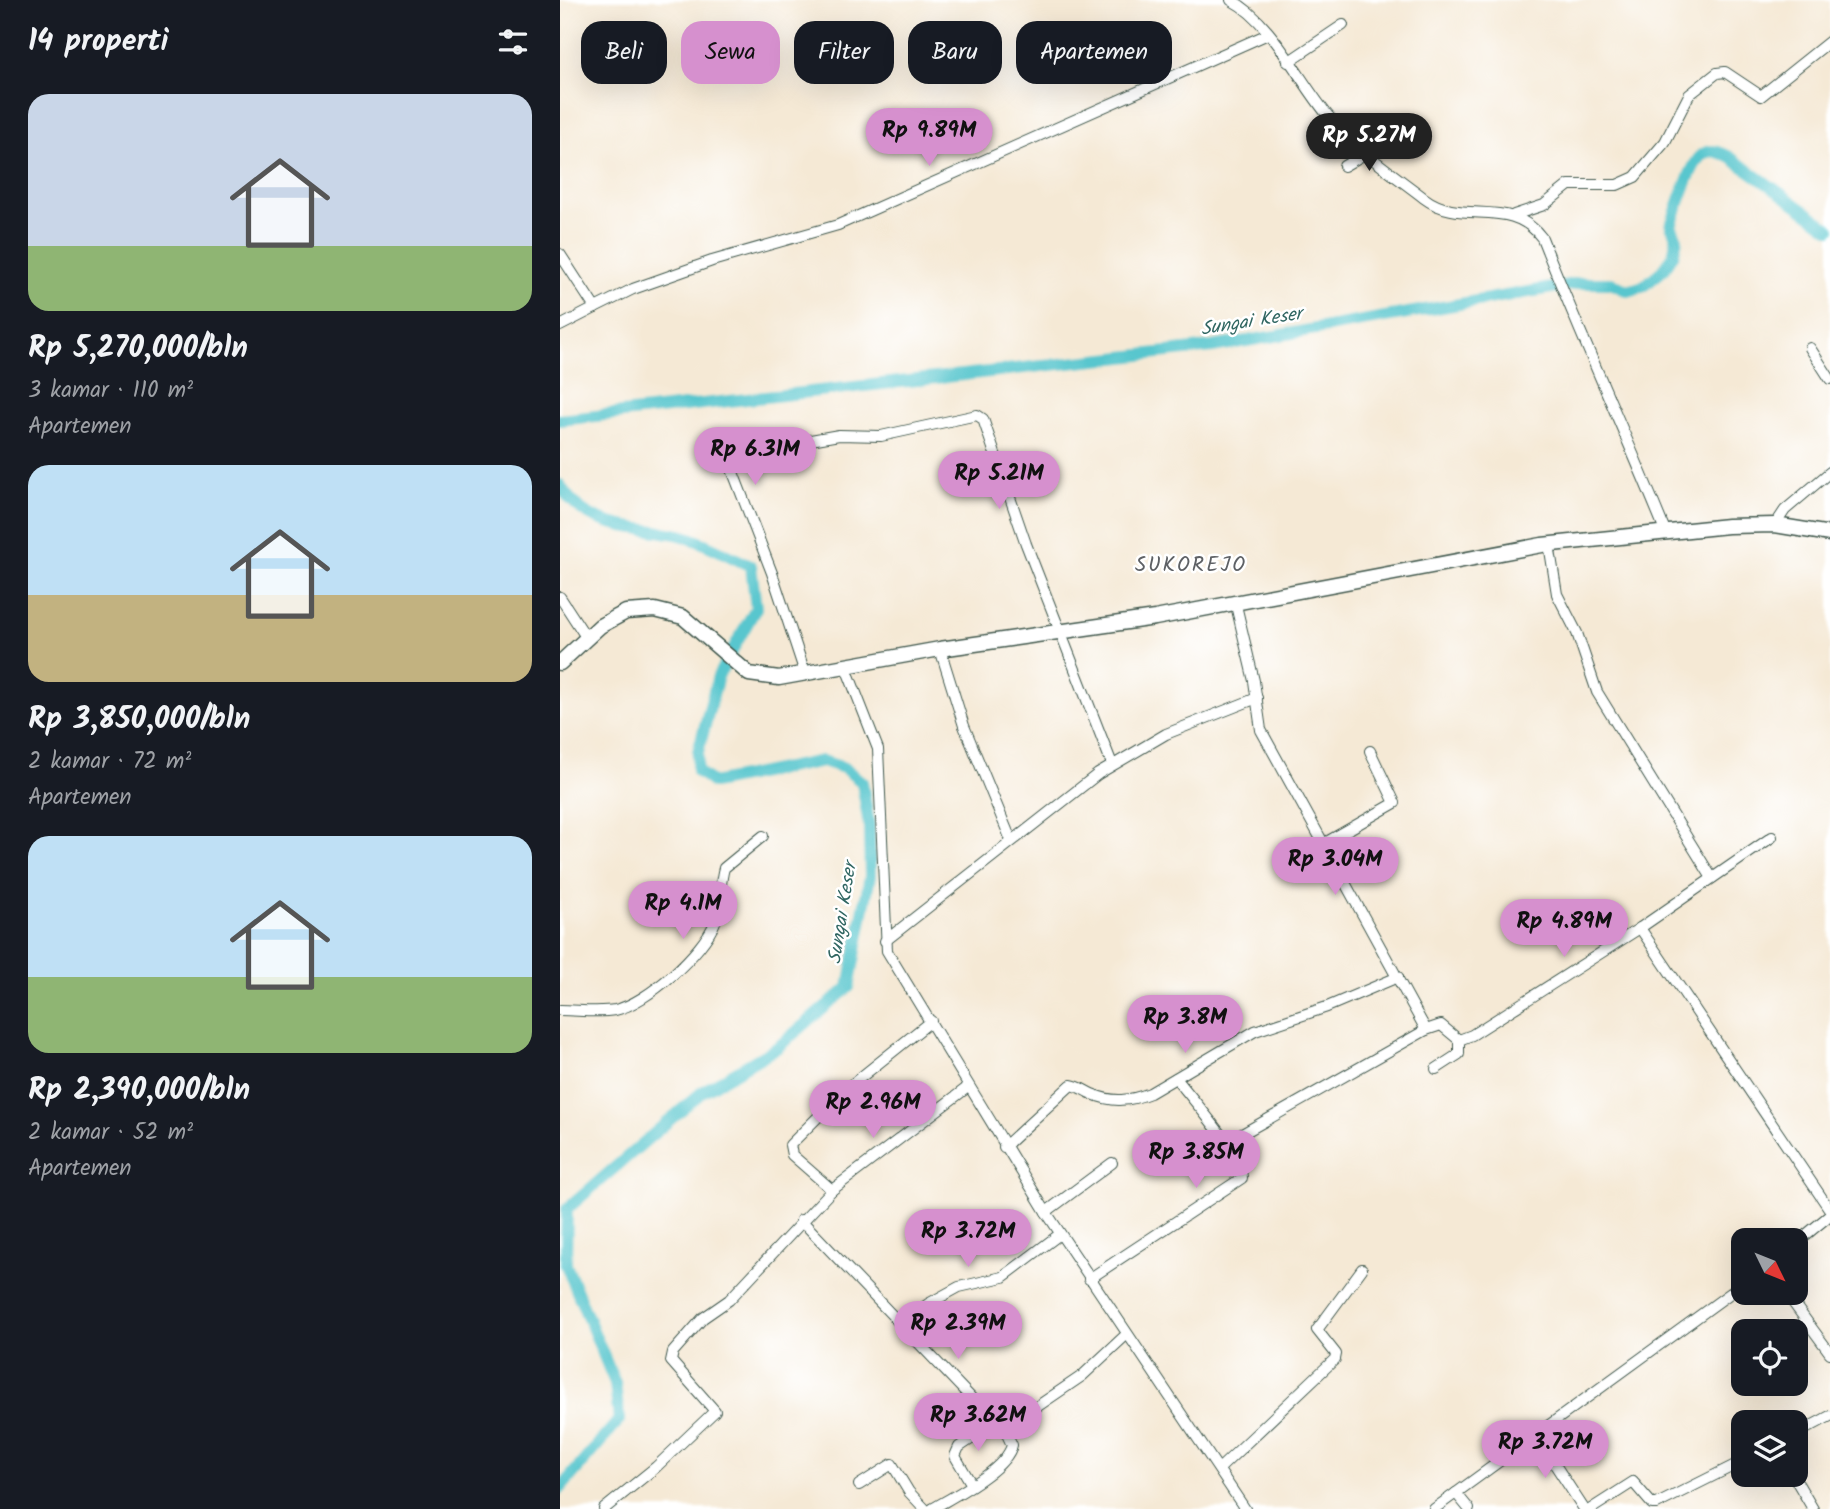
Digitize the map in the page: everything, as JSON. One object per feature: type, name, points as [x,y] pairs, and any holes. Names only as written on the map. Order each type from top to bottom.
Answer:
[{"type":"highway","points":[[560,663],[586,637],[619,614],[655,610],[683,617],[749,674],[779,678],[940,649],[1060,634],[1549,544],[1775,525],[1830,534]]},
{"type":"street","points":[[1230,0],[1243,6],[1268,34],[1330,119],[1436,206],[1514,215],[1526,220],[1542,237],[1567,303],[1617,412],[1666,533]]},
{"type":"street","points":[[1288,62],[1343,25]]},
{"type":"street","points":[[560,326],[633,289],[712,261],[838,225],[1268,34]]},
{"type":"street","points":[[1514,215],[1544,205],[1569,185],[1617,185],[1635,177],[1665,142],[1689,95],[1717,73],[1725,72],[1761,96],[1830,41]]},
{"type":"street","points":[[1344,166],[1368,152]]},
{"type":"street","points":[[560,254],[595,308]]},
{"type":"street","points":[[1810,348],[1830,379]]},
{"type":"street","points":[[804,674],[732,463],[745,453],[839,435],[881,436],[974,415],[982,418],[1060,634],[1112,764]]},
{"type":"street","points":[[1775,525],[1784,510],[1830,472]]},
{"type":"street","points":[[1549,544],[1558,594],[1577,634],[1597,692],[1712,878]]},
{"type":"street","points":[[560,597],[586,637]]},
{"type":"street","points":[[1235,601],[1257,698],[1261,730],[1426,1030]]},
{"type":"street","points":[[940,649],[964,726],[1011,840]]},
{"type":"street","points":[[845,665],[878,749],[885,941],[893,962],[931,1021],[1004,1147],[1089,1279],[1245,1509]]},
{"type":"street","points":[[885,941],[1011,840],[1112,764],[1166,734],[1257,698]]},
{"type":"street","points":[[1323,844],[1395,803],[1370,751]]},
{"type":"street","points":[[560,1010],[603,1012],[632,1004],[676,971],[710,933],[716,920],[724,868],[763,836]]},
{"type":"street","points":[[1459,1040],[1472,1035],[1640,929],[1772,837]]},
{"type":"street","points":[[1640,929],[1830,1213],[1808,1232]]},
{"type":"street","points":[[1004,1147],[1071,1085],[1119,1101],[1150,1093],[1255,1031],[1327,1007],[1398,977]]},
{"type":"street","points":[[832,1190],[792,1155],[790,1145],[845,1090],[931,1021]]},
{"type":"street","points":[[1226,1143],[1426,1030],[1441,1026],[1459,1040]]},
{"type":"street","points":[[1436,1069],[1459,1054],[1459,1040]]},
{"type":"street","points":[[1089,1279],[1240,1181],[1241,1171],[1226,1143],[1176,1078]]},
{"type":"street","points":[[604,1509],[713,1415],[712,1406],[674,1365],[671,1355],[703,1318],[729,1300],[801,1220],[832,1190],[968,1087]]},
{"type":"street","points":[[1046,1212],[1112,1163]]},
{"type":"street","points":[[801,1220],[1000,1426],[1011,1450],[972,1485],[932,1509]]},
{"type":"street","points":[[907,1332],[917,1312],[928,1304],[959,1287],[1003,1277],[1060,1234]]},
{"type":"street","points":[[1219,1469],[1335,1359],[1336,1354],[1319,1335],[1318,1327],[1362,1269]]},
{"type":"street","points":[[1434,1509],[1731,1293]]},
{"type":"street","points":[[1796,1306],[1830,1353]]},
{"type":"street","points":[[972,1485],[955,1456],[959,1447],[1000,1426],[1082,1376],[1127,1334]]},
{"type":"street","points":[[1808,1428],[1830,1416]]},
{"type":"street","points":[[1535,1434],[1584,1509]]},
{"type":"street","points":[[859,1485],[891,1464],[909,1492],[925,1509]]},
{"type":"street","points":[[1591,1509],[1633,1482],[1652,1504],[1657,1504],[1731,1467]]},
{"type":"street","points":[[1800,1487],[1813,1509]]},
{"type":"street","points":[[1456,1493],[1469,1509]]},
{"type":"waterway","name":"Sungai Keser","points":[[560,420],[1212,347],[1580,283],[1611,283],[1628,291],[1644,286],[1664,269],[1673,255],[1677,239],[1671,225],[1694,166],[1703,154],[1710,151],[1730,157],[1830,229]]},
{"type":"waterway","name":"Sungai Keser","points":[[560,485],[571,500],[598,519],[680,535],[751,566],[756,608],[718,676],[698,752],[697,771],[713,783],[822,761],[844,768],[862,782],[869,825],[870,876],[849,987],[778,1047],[702,1092],[567,1209],[566,1265],[615,1383],[619,1420],[560,1489]]},
{"type":"district","name":"SUKOREJO","points":[[1191,564]]}]
